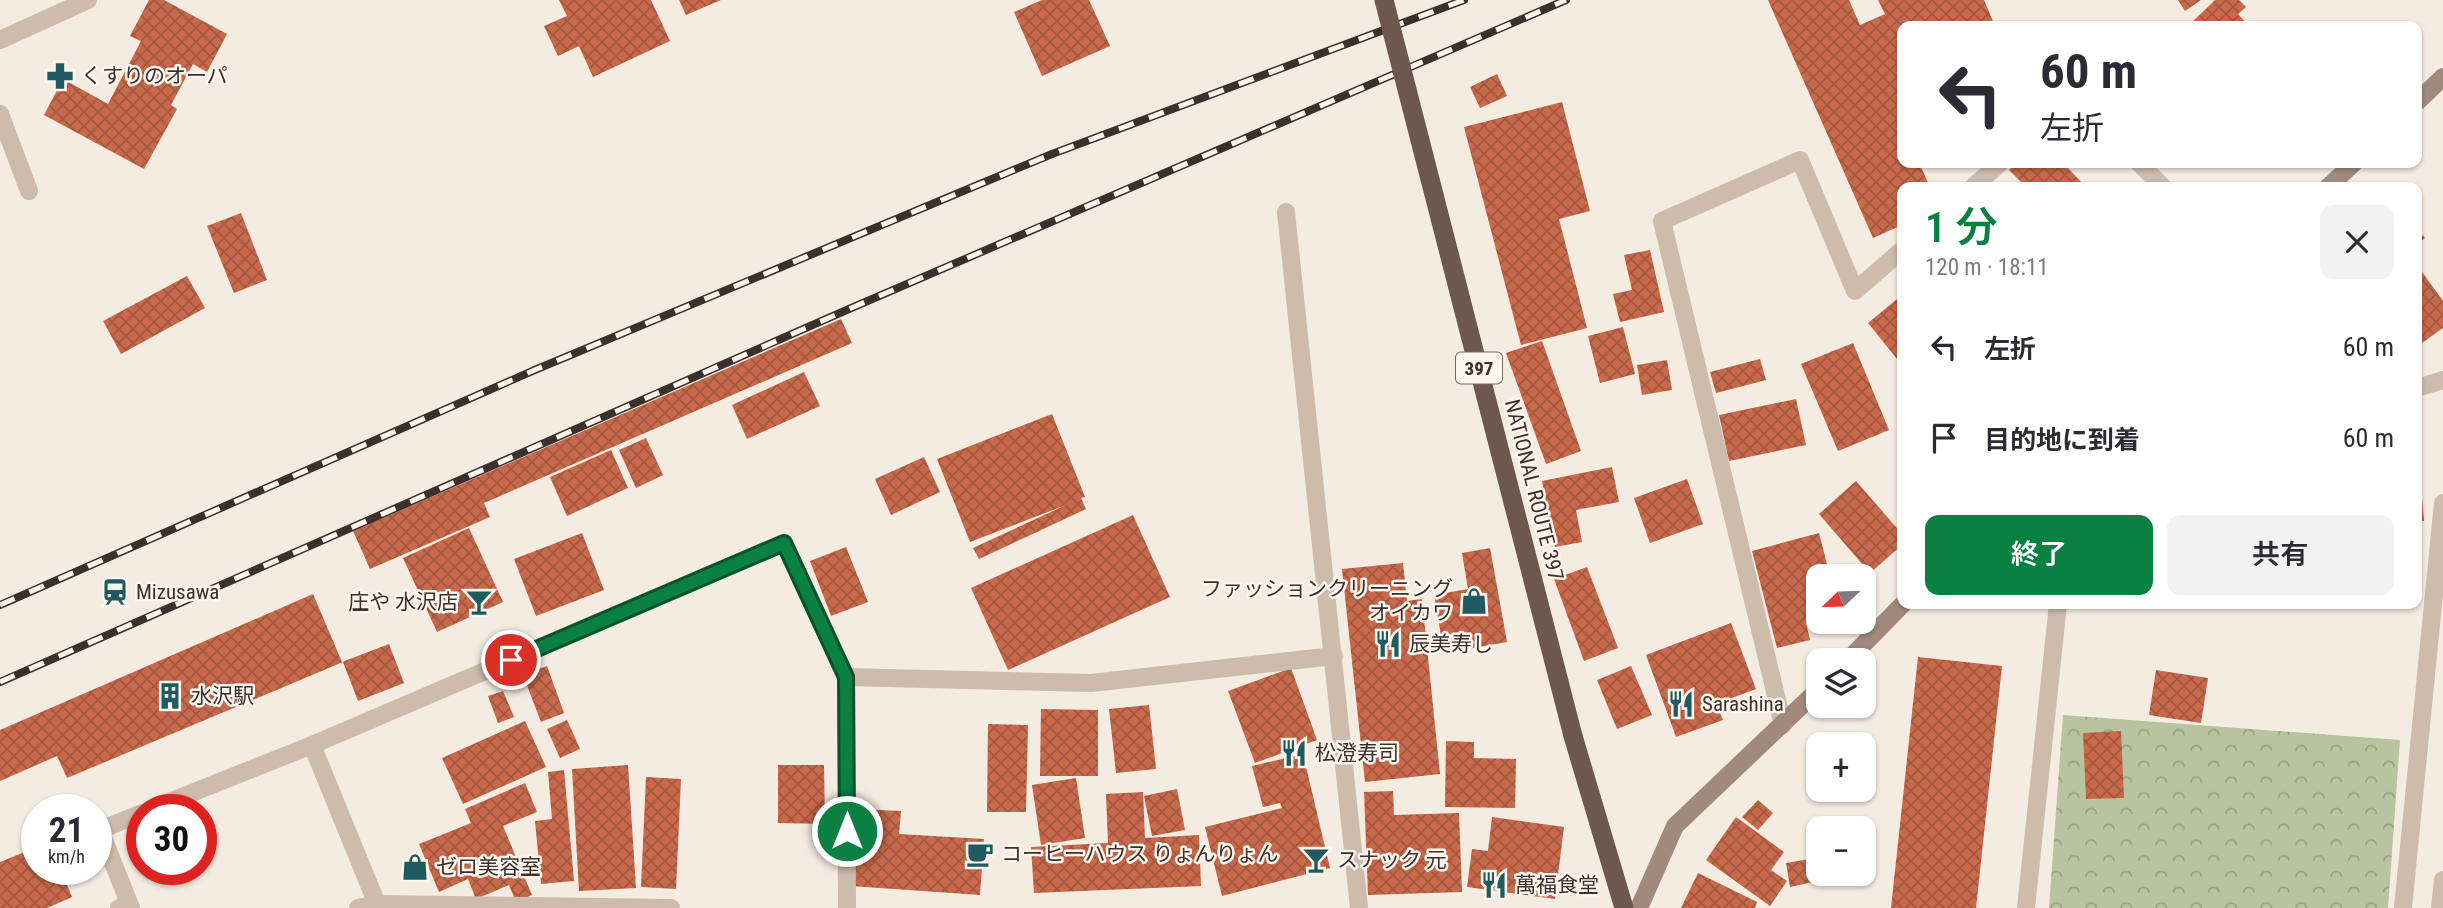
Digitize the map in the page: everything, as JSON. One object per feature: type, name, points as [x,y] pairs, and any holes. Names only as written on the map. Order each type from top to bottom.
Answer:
[{"type":"highway","name":"NATIONAL ROUTE 397","points":[[1384,0],[1573,736],[1623,908]]},
{"type":"main road","points":[[2422,97],[2443,77]]},
{"type":"main road","points":[[2333,182],[2349,168]]},
{"type":"main road","points":[[1860,648],[1898,609]]},
{"type":"main road","points":[[1639,908],[1675,826],[1806,702]]},
{"type":"street","points":[[0,40],[88,0]]},
{"type":"street","points":[[0,114],[29,191]]},
{"type":"street","points":[[1783,725],[1662,221],[1800,160],[1855,291],[1897,254]]},
{"type":"street","points":[[1979,182],[1994,168]]},
{"type":"street","points":[[2144,168],[2158,182]]},
{"type":"street","points":[[1286,212],[1335,656],[1359,908]]},
{"type":"street","points":[[2422,386],[2443,380]]},
{"type":"street","points":[[2403,908],[2443,503]]},
{"type":"street","points":[[189,794],[313,745],[784,543],[846,677],[848,908]]},
{"type":"street","points":[[2026,908],[2057,609]]},
{"type":"street","points":[[846,677],[1091,684],[1335,656]]},
{"type":"street","points":[[313,745],[377,904]]},
{"type":"street","points":[[126,819],[100,830],[126,907]]},
{"type":"street","points":[[2440,908],[2443,880]]},
{"type":"street","points":[[358,908],[377,904],[671,908]]},
{"type":"green space","points":[[2063,715],[2400,740],[2388,908],[2049,908]]},
{"type":"building","points":[[149,0],[164,0],[227,34],[207,72],[193,64],[171,105],[177,109],[144,169],[44,115],[63,79],[108,104],[141,41],[130,36]]},
{"type":"building","points":[[559,0],[651,0],[670,41],[593,77],[579,46],[558,56],[544,26],[567,16]]},
{"type":"building","points":[[679,0],[721,0],[686,15]]},
{"type":"building","points":[[1042,0],[1089,0],[1110,46],[1042,76],[1014,12]]},
{"type":"building","points":[[1768,0],[1849,0],[1860,25],[1885,14],[1878,0],[1984,0],[1993,21],[1897,21],[1897,168],[1921,168],[1928,182],[1897,182],[1897,227],[1873,238]]},
{"type":"building","points":[[2178,0],[2201,0],[2185,11]]},
{"type":"building","points":[[2215,0],[2239,0],[2246,7],[2238,14],[2244,21],[2193,21]]},
{"type":"building","points":[[1497,74],[1507,96],[1480,108],[1470,87]]},
{"type":"building","points":[[1562,102],[1590,211],[1559,219],[1587,328],[1521,345],[1464,127]]},
{"type":"building","points":[[2068,168],[2081,182],[2021,182],[2009,170]]},
{"type":"building","points":[[241,213],[267,280],[234,293],[207,226]]},
{"type":"building","points":[[1650,250],[1664,312],[1620,322],[1613,294],[1632,290],[1624,255]]},
{"type":"building","points":[[2422,272],[2443,301],[2443,328],[2422,343]]},
{"type":"building","points":[[187,276],[205,308],[121,354],[103,321]]},
{"type":"building","points":[[1897,299],[1897,359],[1868,323]]},
{"type":"building","points":[[841,319],[852,343],[484,503],[490,517],[370,569],[353,531]]},
{"type":"building","points":[[1623,327],[1635,374],[1600,383],[1588,336]]},
{"type":"building","points":[[1542,341],[1581,451],[1546,464],[1506,353]]},
{"type":"building","points":[[1853,343],[1889,430],[1838,451],[1801,364]]},
{"type":"building","points":[[1760,359],[1766,380],[1716,393],[1710,372]]},
{"type":"building","points":[[1667,360],[1672,390],[1642,395],[1637,365]]},
{"type":"building","points":[[804,372],[820,406],[747,439],[732,405]]},
{"type":"building","points":[[1796,399],[1806,445],[1729,461],[1719,415]]},
{"type":"building","points":[[1052,414],[1085,497],[1081,498],[1086,509],[979,559],[973,548],[1066,505],[970,542],[937,459]]},
{"type":"building","points":[[646,438],[663,475],[636,488],[619,450]]},
{"type":"building","points":[[611,450],[628,488],[567,516],[550,477]]},
{"type":"building","points":[[924,457],[940,492],[891,515],[875,479]]},
{"type":"building","points":[[1612,467],[1619,502],[1576,510],[1582,542],[1555,547],[1542,481]]},
{"type":"building","points":[[1687,479],[1703,524],[1650,543],[1634,498]]},
{"type":"building","points":[[1856,481],[1897,528],[1897,549],[1876,568],[1876,564],[1862,564],[1819,514]]},
{"type":"building","points":[[1133,515],[1170,597],[1008,670],[971,588]]},
{"type":"building","points":[[469,528],[503,602],[437,632],[403,558]]},
{"type":"building","points":[[582,533],[604,590],[536,616],[514,559]]},
{"type":"building","points":[[1819,533],[1827,564],[1806,564],[1806,634],[1809,634],[1810,640],[1777,648],[1752,551]]},
{"type":"building","points":[[846,547],[868,602],[831,616],[810,561]]},
{"type":"building","points":[[1490,548],[1507,642],[1444,653],[1434,595],[1468,589],[1462,553]]},
{"type":"building","points":[[1403,563],[1407,601],[1422,599],[1440,774],[1365,782],[1342,569]]},
{"type":"building","points":[[1587,567],[1618,648],[1584,661],[1554,579]]},
{"type":"building","name":"水沢駅","points":[[313,594],[342,662],[389,644],[404,683],[358,701],[343,662],[67,778],[57,756],[0,781],[0,730]]},
{"type":"building","points":[[1731,623],[1756,689],[1716,704],[1723,720],[1676,737],[1646,655]]},
{"type":"building","points":[[1918,657],[2002,666],[1976,908],[1891,908]]},
{"type":"building","points":[[547,666],[564,713],[541,722],[523,675]]},
{"type":"building","points":[[1631,666],[1652,715],[1617,729],[1597,680]]},
{"type":"building","points":[[1291,668],[1317,740],[1255,763],[1228,691]]},
{"type":"building","points":[[2156,670],[2208,678],[2201,723],[2149,715]]},
{"type":"building","points":[[503,691],[514,717],[498,723],[488,696]]},
{"type":"building","points":[[1149,705],[1156,769],[1116,773],[1109,709]]},
{"type":"building","points":[[1041,709],[1098,710],[1098,776],[1040,776]]},
{"type":"building","points":[[567,720],[580,749],[560,758],[547,729]]},
{"type":"building","points":[[525,721],[546,767],[463,804],[442,758]]},
{"type":"building","points":[[988,724],[1028,725],[1026,812],[987,812]]},
{"type":"building","points":[[2121,731],[2124,798],[2086,799],[2083,733]]},
{"type":"building","points":[[1446,741],[1474,742],[1474,758],[1516,759],[1515,808],[1445,807]]},
{"type":"building","points":[[1303,754],[1330,868],[1222,896],[1205,827],[1282,808],[1280,803],[1263,807],[1252,766]]},
{"type":"building","points":[[628,765],[636,888],[579,891],[572,769]]},
{"type":"building","points":[[778,765],[824,765],[825,824],[778,823]]},
{"type":"building","points":[[564,770],[574,881],[541,884],[535,821],[552,819],[548,772]]},
{"type":"building","points":[[646,777],[681,779],[676,889],[641,887]]},
{"type":"building","points":[[1076,778],[1085,838],[1041,845],[1032,785]]},
{"type":"building","points":[[525,783],[537,812],[503,826],[532,895],[516,902],[509,885],[476,899],[468,879],[439,892],[419,844],[471,823],[465,809]]},
{"type":"building","points":[[1177,789],[1185,830],[1152,836],[1144,796]]},
{"type":"building","points":[[1393,791],[1394,815],[1459,813],[1462,892],[1368,895],[1364,792]]},
{"type":"building","points":[[1143,792],[1145,838],[1199,835],[1201,886],[1034,893],[1031,847],[1108,843],[1106,794]]},
{"type":"building","points":[[1758,800],[1773,813],[1758,830],[1742,817]]},
{"type":"building","points":[[857,809],[901,811],[899,834],[984,839],[980,895],[851,886]]},
{"type":"building","points":[[1492,817],[1564,827],[1555,899],[1467,887],[1472,849],[1488,851]]},
{"type":"building","points":[[1736,817],[1784,852],[1771,870],[1787,881],[1770,906],[1706,860]]},
{"type":"building","points":[[21,853],[21,885],[67,885],[72,897],[47,908],[0,908],[0,862]]},
{"type":"building","points":[[1806,860],[1806,884],[1790,887],[1786,863]]},
{"type":"building","points":[[1698,873],[1757,902],[1755,908],[1681,908]]},
{"type":"railway","points":[[0,605],[537,369],[1052,154],[1464,0]]},
{"type":"railway","points":[[0,682],[849,309],[1566,0]]},
{"type":"place","name":"くすりのオーパ","points":[[60,76]]},
{"type":"place","name":"Mizusawa","points":[[115,592]]},
{"type":"place","name":"ファッションクリーニング オイカワ","points":[[1474,601]]},
{"type":"place","name":"庄や 水沢店","points":[[479,602]]},
{"type":"place","name":"辰美寿し","points":[[1388,644]]},
{"type":"place","name":"水沢駅","points":[[170,696]]},
{"type":"place","name":"Sarashina","points":[[1681,704]]},
{"type":"place","name":"松澄寿司","points":[[1294,753]]},
{"type":"place","name":"コーヒーハウス りょんりょん","points":[[980,854]]},
{"type":"place","name":"スナック 元","points":[[1316,860]]},
{"type":"place","name":"ゼロ美容室","points":[[415,867]]},
{"type":"place","name":"萬福食堂","points":[[1494,885]]},
{"type":"route","points":[[511,660],[784,543],[846,677],[847,831]]}]
